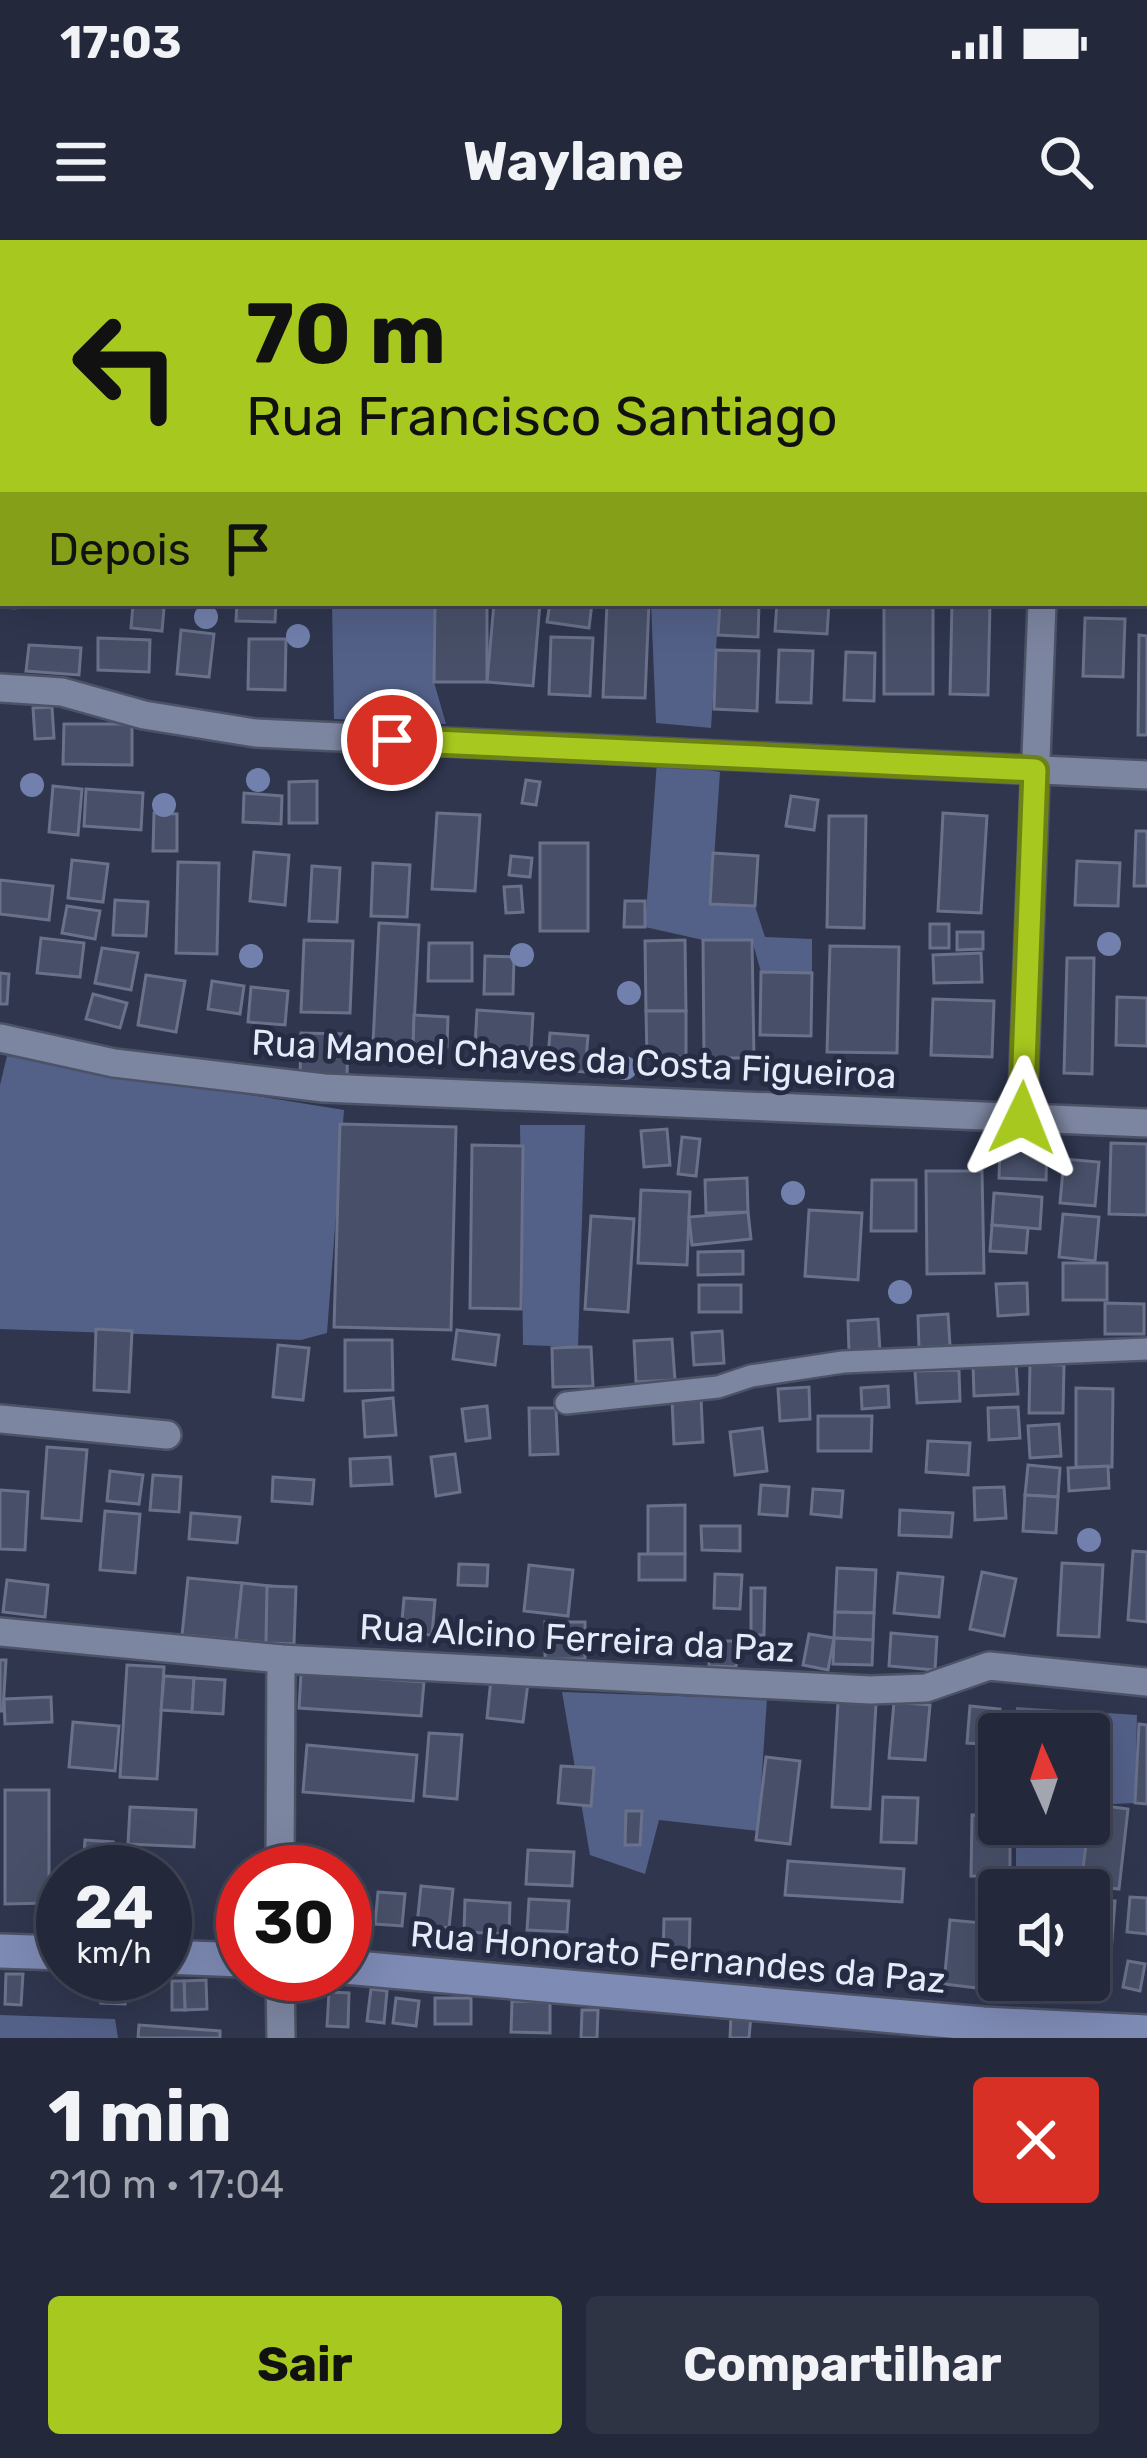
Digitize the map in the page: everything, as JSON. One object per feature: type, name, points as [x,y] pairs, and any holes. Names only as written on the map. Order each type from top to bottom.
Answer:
[{"type":"main road","points":[[0,1951],[36,1953]]},
{"type":"main road","name":"Rua Honorato Fernandes da Paz","points":[[372,1970],[983,2031],[1147,2032]]},
{"type":"street","points":[[1022,1118],[1042,606]]},
{"type":"street","points":[[0,688],[62,692],[144,715],[255,734],[1147,775]]},
{"type":"street","name":"Rua Manoel Chaves da Costa Figueiroa","points":[[0,1038],[115,1063],[324,1088],[1147,1124]]},
{"type":"street","points":[[566,1403],[718,1388],[751,1376],[843,1362],[1147,1349]]},
{"type":"street","points":[[0,1419],[167,1435]]},
{"type":"street","name":"Rua Alcino Ferreira da Paz","points":[[0,1632],[281,1659],[870,1690],[926,1688],[989,1666],[1147,1682]]},
{"type":"street","points":[[280,1845],[281,1659]]},
{"type":"street","points":[[280,2001],[281,2038]]},
{"type":"shaded area","points":[[332,606],[435,606],[434,682],[446,724],[334,719]]},
{"type":"shaded area","points":[[651,606],[719,606],[711,728],[656,723]]},
{"type":"shaded area","points":[[657,761],[720,772],[711,903],[755,906],[765,937],[812,939],[812,973],[761,972],[752,940],[703,940],[645,927]]},
{"type":"shaded area","points":[[7,1056],[344,1110],[327,1333],[301,1340],[0,1329],[0,1085]]},
{"type":"shaded area","points":[[520,1125],[585,1125],[578,1347],[523,1345]]},
{"type":"shaded area","points":[[562,1692],[767,1699],[758,1831],[659,1820],[645,1874],[590,1855]]},
{"type":"shaded area","points":[[1016,1707],[1107,1713],[1016,1713]]},
{"type":"shaded area","points":[[1110,1713],[1137,1715],[1135,1803],[1110,1804]]},
{"type":"shaded area","points":[[1016,1845],[1086,1845],[1084,1869],[1016,1869]]},
{"type":"shaded area","points":[[0,2015],[115,2019],[118,2038],[0,2038]]},
{"type":"building","points":[[133,606],[164,608],[162,631],[131,628]]},
{"type":"building","points":[[237,606],[276,606],[275,622],[236,621]]},
{"type":"building","points":[[435,606],[487,606],[487,682],[434,682]]},
{"type":"building","points":[[494,606],[540,606],[533,686],[487,682]]},
{"type":"building","points":[[550,606],[592,606],[589,628],[547,622]]},
{"type":"building","points":[[607,606],[649,606],[645,698],[603,697]]},
{"type":"building","points":[[720,606],[759,606],[758,637],[718,635]]},
{"type":"building","points":[[777,606],[829,606],[827,634],[775,631]]},
{"type":"building","points":[[884,606],[933,606],[933,694],[884,694]]},
{"type":"building","points":[[952,606],[990,606],[988,695],[950,694]]},
{"type":"building","points":[[1085,618],[1125,619],[1123,677],[1083,676]]},
{"type":"building","points":[[181,630],[214,634],[209,677],[177,674]]},
{"type":"building","points":[[1139,635],[1147,636],[1147,735],[1138,735]]},
{"type":"building","points":[[551,637],[593,638],[590,696],[549,694]]},
{"type":"building","points":[[98,638],[150,640],[149,672],[98,670]]},
{"type":"building","points":[[249,639],[286,639],[285,690],[248,689]]},
{"type":"building","points":[[29,645],[81,648],[79,675],[26,671]]},
{"type":"building","points":[[716,650],[759,651],[757,711],[714,709]]},
{"type":"building","points":[[779,650],[813,651],[811,703],[777,702]]},
{"type":"building","points":[[846,652],[875,653],[874,701],[844,700]]},
{"type":"building","points":[[52,707],[54,738],[35,739],[33,708]]},
{"type":"building","points":[[64,724],[132,724],[132,765],[63,764]]},
{"type":"building","points":[[526,780],[540,782],[536,805],[522,803]]},
{"type":"building","points":[[317,781],[317,823],[289,823],[289,782]]},
{"type":"building","points":[[53,786],[82,789],[78,835],[49,832]]},
{"type":"building","points":[[86,789],[143,793],[141,830],[84,826]]},
{"type":"building","points":[[244,793],[282,796],[281,824],[243,822]]},
{"type":"building","points":[[791,796],[818,800],[814,830],[786,826]]},
{"type":"building","points":[[154,813],[177,814],[177,851],[153,851]]},
{"type":"building","points":[[437,813],[480,815],[475,891],[432,889]]},
{"type":"building","points":[[943,813],[987,816],[981,913],[938,911]]},
{"type":"building","points":[[829,816],[866,816],[864,928],[827,927]]},
{"type":"building","points":[[1136,831],[1147,831],[1147,886],[1134,886]]},
{"type":"building","points":[[540,843],[588,843],[588,931],[540,931]]},
{"type":"building","points":[[254,852],[289,855],[285,905],[250,901]]},
{"type":"building","points":[[713,853],[758,856],[755,906],[710,904]]},
{"type":"building","points":[[511,856],[532,858],[530,877],[509,875]]},
{"type":"building","points":[[72,860],[108,864],[103,902],[68,898]]},
{"type":"building","points":[[1077,861],[1120,863],[1118,906],[1075,905]]},
{"type":"building","points":[[178,862],[219,863],[217,954],[176,953]]},
{"type":"building","points":[[373,863],[410,865],[407,917],[371,916]]},
{"type":"building","points":[[312,866],[340,868],[337,922],[309,921]]},
{"type":"building","points":[[0,880],[53,886],[49,920],[0,914]]},
{"type":"building","points":[[521,886],[523,912],[506,913],[504,887]]},
{"type":"building","points":[[115,900],[148,902],[146,936],[113,935]]},
{"type":"building","points":[[625,901],[645,901],[645,927],[624,927]]},
{"type":"building","points":[[67,906],[100,911],[95,939],[62,933]]},
{"type":"building","points":[[379,923],[419,925],[413,1046],[373,1043]]},
{"type":"building","points":[[930,924],[949,924],[949,948],[930,948]]},
{"type":"building","points":[[957,932],[983,932],[983,949],[957,950]]},
{"type":"building","points":[[41,938],[84,943],[80,977],[37,973]]},
{"type":"building","points":[[304,940],[353,941],[350,1013],[301,1012]]},
{"type":"building","points":[[685,940],[686,1011],[646,1011],[645,941]]},
{"type":"building","points":[[703,940],[752,940],[754,1058],[704,1058]]},
{"type":"building","points":[[429,943],[472,943],[472,981],[428,981]]},
{"type":"building","points":[[830,946],[899,947],[897,1053],[827,1052]]},
{"type":"building","points":[[102,948],[138,953],[131,990],[95,983]]},
{"type":"building","points":[[981,953],[982,982],[934,983],[933,955]]},
{"type":"building","points":[[485,956],[514,957],[513,994],[484,994]]},
{"type":"building","points":[[1067,958],[1094,958],[1092,1074],[1064,1073]]},
{"type":"building","points":[[761,972],[812,973],[811,1036],[760,1035]]},
{"type":"building","points":[[0,973],[9,974],[7,1004],[0,1004]]},
{"type":"building","points":[[146,975],[185,981],[176,1032],[138,1025]]},
{"type":"building","points":[[212,981],[244,986],[240,1014],[208,1009]]},
{"type":"building","points":[[251,987],[288,991],[285,1025],[248,1022]]},
{"type":"building","points":[[93,994],[127,1003],[120,1028],[86,1019]]},
{"type":"building","points":[[1117,997],[1147,998],[1147,1046],[1116,1045]]},
{"type":"building","points":[[933,999],[994,1001],[992,1057],[931,1055]]},
{"type":"building","points":[[477,1010],[533,1014],[531,1050],[475,1047]]},
{"type":"building","points":[[646,1011],[686,1011],[686,1057],[647,1057]]},
{"type":"building","points":[[414,1015],[448,1017],[447,1047],[413,1046]]},
{"type":"building","points":[[301,1033],[348,1034],[347,1079],[300,1078]]},
{"type":"building","points":[[550,1033],[588,1036],[585,1072],[547,1069]]},
{"type":"building","points":[[340,1124],[456,1127],[451,1330],[334,1327]]},
{"type":"building","points":[[667,1129],[670,1165],[644,1167],[641,1131]]},
{"type":"building","points":[[682,1137],[700,1139],[696,1176],[678,1174]]},
{"type":"building","points":[[1111,1143],[1147,1144],[1147,1215],[1109,1214]]},
{"type":"building","points":[[472,1145],[523,1146],[521,1309],[470,1308]]},
{"type":"building","points":[[1000,1147],[1047,1148],[1046,1180],[999,1178]]},
{"type":"building","points":[[1064,1159],[1099,1162],[1095,1206],[1060,1203]]},
{"type":"building","points":[[926,1171],[982,1171],[984,1273],[927,1274]]},
{"type":"building","points":[[747,1178],[748,1212],[706,1213],[705,1180]]},
{"type":"building","points":[[872,1180],[916,1180],[916,1231],[871,1231]]},
{"type":"building","points":[[641,1190],[690,1192],[687,1265],[638,1263]]},
{"type":"building","points":[[994,1193],[1042,1197],[1040,1229],[992,1225]]},
{"type":"building","points":[[809,1210],[862,1213],[858,1280],[805,1276]]},
{"type":"building","points":[[748,1212],[751,1239],[692,1245],[689,1217]]},
{"type":"building","points":[[1063,1214],[1099,1217],[1095,1261],[1059,1257]]},
{"type":"building","points":[[591,1216],[634,1219],[628,1312],[585,1309]]},
{"type":"building","points":[[992,1225],[1028,1228],[1026,1253],[990,1251]]},
{"type":"building","points":[[743,1251],[743,1274],[698,1275],[698,1252]]},
{"type":"building","points":[[1063,1263],[1107,1263],[1107,1300],[1063,1300]]},
{"type":"building","points":[[1027,1283],[1028,1314],[998,1316],[996,1284]]},
{"type":"building","points":[[699,1285],[741,1285],[741,1312],[699,1312]]},
{"type":"building","points":[[1105,1303],[1144,1304],[1144,1334],[1105,1334]]},
{"type":"building","points":[[948,1314],[950,1346],[919,1348],[918,1316]]},
{"type":"building","points":[[878,1319],[880,1351],[849,1352],[848,1321]]},
{"type":"building","points":[[96,1329],[132,1331],[129,1392],[94,1390]]},
{"type":"building","points":[[457,1330],[499,1335],[495,1365],[453,1359]]},
{"type":"building","points":[[722,1331],[724,1363],[694,1365],[692,1333]]},
{"type":"building","points":[[672,1339],[675,1380],[636,1382],[634,1341]]},
{"type":"building","points":[[345,1340],[392,1340],[393,1390],[345,1391]]},
{"type":"building","points":[[278,1345],[309,1348],[303,1400],[273,1397]]},
{"type":"building","points":[[591,1347],[593,1386],[553,1387],[552,1348]]},
{"type":"building","points":[[1016,1363],[1018,1394],[974,1396],[973,1365]]},
{"type":"building","points":[[1030,1364],[1064,1365],[1063,1413],[1029,1413]]},
{"type":"building","points":[[959,1370],[960,1401],[917,1403],[915,1371]]},
{"type":"building","points":[[888,1386],[889,1407],[862,1409],[861,1388]]},
{"type":"building","points":[[809,1387],[810,1419],[780,1421],[778,1389]]},
{"type":"building","points":[[1076,1388],[1113,1389],[1112,1467],[1076,1467]]},
{"type":"building","points":[[393,1398],[396,1435],[365,1437],[363,1401]]},
{"type":"building","points":[[701,1398],[703,1442],[674,1444],[672,1400]]},
{"type":"building","points":[[487,1406],[490,1438],[466,1441],[462,1409]]},
{"type":"building","points":[[1018,1407],[1020,1438],[989,1440],[988,1408]]},
{"type":"building","points":[[529,1408],[556,1408],[558,1454],[530,1455]]},
{"type":"building","points":[[818,1416],[872,1416],[871,1451],[818,1451]]},
{"type":"building","points":[[1059,1424],[1061,1456],[1030,1458],[1028,1426]]},
{"type":"building","points":[[762,1428],[767,1471],[735,1475],[730,1432]]},
{"type":"building","points":[[928,1441],[970,1443],[968,1475],[926,1472]]},
{"type":"building","points":[[47,1447],[87,1450],[81,1521],[42,1518]]},
{"type":"building","points":[[455,1454],[460,1492],[436,1496],[431,1457]]},
{"type":"building","points":[[390,1457],[392,1484],[351,1486],[350,1459]]},
{"type":"building","points":[[1028,1465],[1060,1468],[1058,1497],[1025,1495]]},
{"type":"building","points":[[1108,1466],[1109,1488],[1069,1491],[1068,1468]]},
{"type":"building","points":[[110,1471],[143,1475],[139,1504],[107,1501]]},
{"type":"building","points":[[153,1475],[181,1477],[179,1512],[150,1510]]},
{"type":"building","points":[[273,1477],[314,1480],[312,1504],[272,1501]]},
{"type":"building","points":[[761,1485],[789,1487],[787,1516],[759,1514]]},
{"type":"building","points":[[1004,1487],[1006,1518],[975,1520],[974,1488]]},
{"type":"building","points":[[813,1489],[843,1491],[841,1517],[811,1514]]},
{"type":"building","points":[[0,1490],[28,1492],[25,1550],[0,1549]]},
{"type":"building","points":[[1025,1495],[1058,1497],[1056,1533],[1023,1531]]},
{"type":"building","points":[[685,1505],[685,1554],[648,1554],[648,1506]]},
{"type":"building","points":[[900,1510],[953,1513],[951,1537],[899,1535]]},
{"type":"building","points":[[105,1511],[140,1514],[135,1573],[100,1570]]},
{"type":"building","points":[[191,1513],[240,1517],[237,1543],[189,1539]]},
{"type":"building","points":[[701,1526],[740,1526],[740,1551],[702,1550]]},
{"type":"building","points":[[1133,1551],[1147,1552],[1147,1622],[1128,1620]]},
{"type":"building","points":[[639,1554],[685,1554],[685,1580],[639,1580]]},
{"type":"building","points":[[1062,1563],[1103,1565],[1099,1637],[1058,1635]]},
{"type":"building","points":[[459,1564],[488,1565],[487,1586],[458,1585]]},
{"type":"building","points":[[529,1565],[573,1570],[568,1616],[524,1611]]},
{"type":"building","points":[[837,1568],[876,1570],[874,1613],[835,1612]]},
{"type":"building","points":[[982,1572],[1016,1579],[1004,1636],[970,1629]]},
{"type":"building","points":[[898,1573],[943,1577],[939,1617],[894,1613]]},
{"type":"building","points":[[715,1574],[742,1575],[740,1609],[714,1608]]},
{"type":"building","points":[[188,1578],[242,1583],[236,1640],[182,1635]]},
{"type":"building","points":[[7,1580],[48,1585],[45,1617],[3,1612]]},
{"type":"building","points":[[242,1583],[271,1586],[266,1643],[236,1640]]},
{"type":"building","points":[[267,1586],[296,1587],[294,1644],[266,1643]]},
{"type":"building","points":[[751,1588],[765,1588],[764,1635],[751,1635]]},
{"type":"building","points":[[404,1598],[435,1600],[432,1635],[401,1632]]},
{"type":"building","points":[[835,1612],[874,1613],[873,1640],[834,1638]]},
{"type":"building","points":[[545,1622],[585,1622],[585,1659],[545,1659]]},
{"type":"building","points":[[891,1633],[937,1637],[935,1670],[889,1666]]},
{"type":"building","points":[[809,1634],[834,1638],[828,1670],[803,1665]]},
{"type":"building","points":[[834,1638],[873,1640],[872,1665],[833,1664]]},
{"type":"building","points":[[710,1641],[737,1641],[736,1667],[709,1666]]},
{"type":"building","points":[[0,1660],[6,1660],[3,1711],[0,1711]]},
{"type":"building","points":[[127,1665],[164,1667],[157,1779],[120,1777]]},
{"type":"building","points":[[301,1673],[424,1682],[421,1716],[299,1708]]},
{"type":"building","points":[[164,1676],[194,1678],[192,1712],[161,1710]]},
{"type":"building","points":[[194,1678],[225,1680],[223,1714],[192,1712]]},
{"type":"building","points":[[491,1679],[528,1683],[523,1722],[487,1718]]},
{"type":"building","points":[[51,1697],[52,1722],[5,1724],[4,1699]]},
{"type":"building","points":[[838,1702],[876,1704],[870,1809],[832,1807]]},
{"type":"building","points":[[894,1702],[930,1705],[925,1760],[889,1758]]},
{"type":"building","points":[[970,1706],[1000,1709],[1000,1713],[978,1713],[978,1744],[967,1743]]},
{"type":"building","points":[[73,1722],[119,1726],[115,1771],[69,1767]]},
{"type":"building","points":[[1139,1724],[1147,1725],[1147,1804],[1135,1803]]},
{"type":"building","points":[[429,1733],[462,1735],[457,1799],[424,1796]]},
{"type":"building","points":[[307,1745],[417,1755],[413,1801],[303,1792]]},
{"type":"building","points":[[766,1757],[800,1761],[790,1844],[756,1840]]},
{"type":"building","points":[[561,1766],[594,1768],[591,1806],[558,1803]]},
{"type":"building","points":[[5,1790],[49,1790],[49,1845],[36,1845],[36,1903],[5,1904]]},
{"type":"building","points":[[883,1797],[918,1798],[916,1843],[881,1842]]},
{"type":"building","points":[[130,1807],[196,1810],[194,1847],[128,1844]]},
{"type":"building","points":[[1110,1807],[1128,1809],[1119,1889],[1110,1888],[1110,1869],[1083,1869],[1086,1845],[1110,1845]]},
{"type":"building","points":[[626,1811],[642,1811],[640,1845],[625,1845]]},
{"type":"building","points":[[972,1815],[978,1815],[978,1845],[1010,1845],[1010,1869],[978,1869],[978,1876],[971,1876]]},
{"type":"building","points":[[85,1840],[113,1842],[113,1845],[85,1845]]},
{"type":"building","points":[[528,1850],[574,1852],[572,1886],[526,1884]]},
{"type":"building","points":[[788,1861],[904,1869],[902,1902],[785,1895]]},
{"type":"building","points":[[421,1886],[453,1889],[449,1928],[417,1925]]},
{"type":"building","points":[[378,1892],[405,1894],[402,1926],[375,1924]]},
{"type":"building","points":[[1130,1897],[1147,1898],[1147,1934],[1127,1932]]},
{"type":"building","points":[[529,1899],[569,1901],[567,1932],[527,1930]]},
{"type":"building","points":[[465,1900],[510,1903],[509,1934],[464,1932]]},
{"type":"building","points":[[1110,1901],[1115,1901],[1110,1966]]},
{"type":"building","points":[[664,1919],[690,1919],[689,1958],[663,1957]]},
{"type":"building","points":[[950,1920],[978,1923],[977,1988],[944,1984]]},
{"type":"building","points":[[1128,1961],[1145,1964],[1140,1991],[1123,1987]]},
{"type":"building","points":[[6,1974],[23,1974],[21,2005],[5,2004]]},
{"type":"building","points":[[206,1980],[207,2009],[185,2010],[185,2001],[192,2001],[192,1981]]},
{"type":"building","points":[[372,1989],[387,1991],[384,2023],[367,2021]]},
{"type":"building","points":[[396,1998],[419,2001],[416,2026],[393,2023]]},
{"type":"building","points":[[435,1998],[471,1998],[471,2024],[435,2024]]},
{"type":"building","points":[[172,2001],[185,2001],[185,2010],[172,2010]]},
{"type":"building","points":[[328,2001],[349,2001],[348,2027],[327,2026]]},
{"type":"building","points":[[512,2001],[550,2002],[550,2033],[511,2032]]},
{"type":"building","points":[[582,2010],[598,2010],[597,2038],[581,2038]]},
{"type":"building","points":[[731,2015],[751,2016],[749,2038],[730,2038]]},
{"type":"building","points":[[139,2025],[220,2031],[220,2038],[138,2038]]},
{"type":"route","points":[[392,740],[1035,770],[1022,1118]]}]
